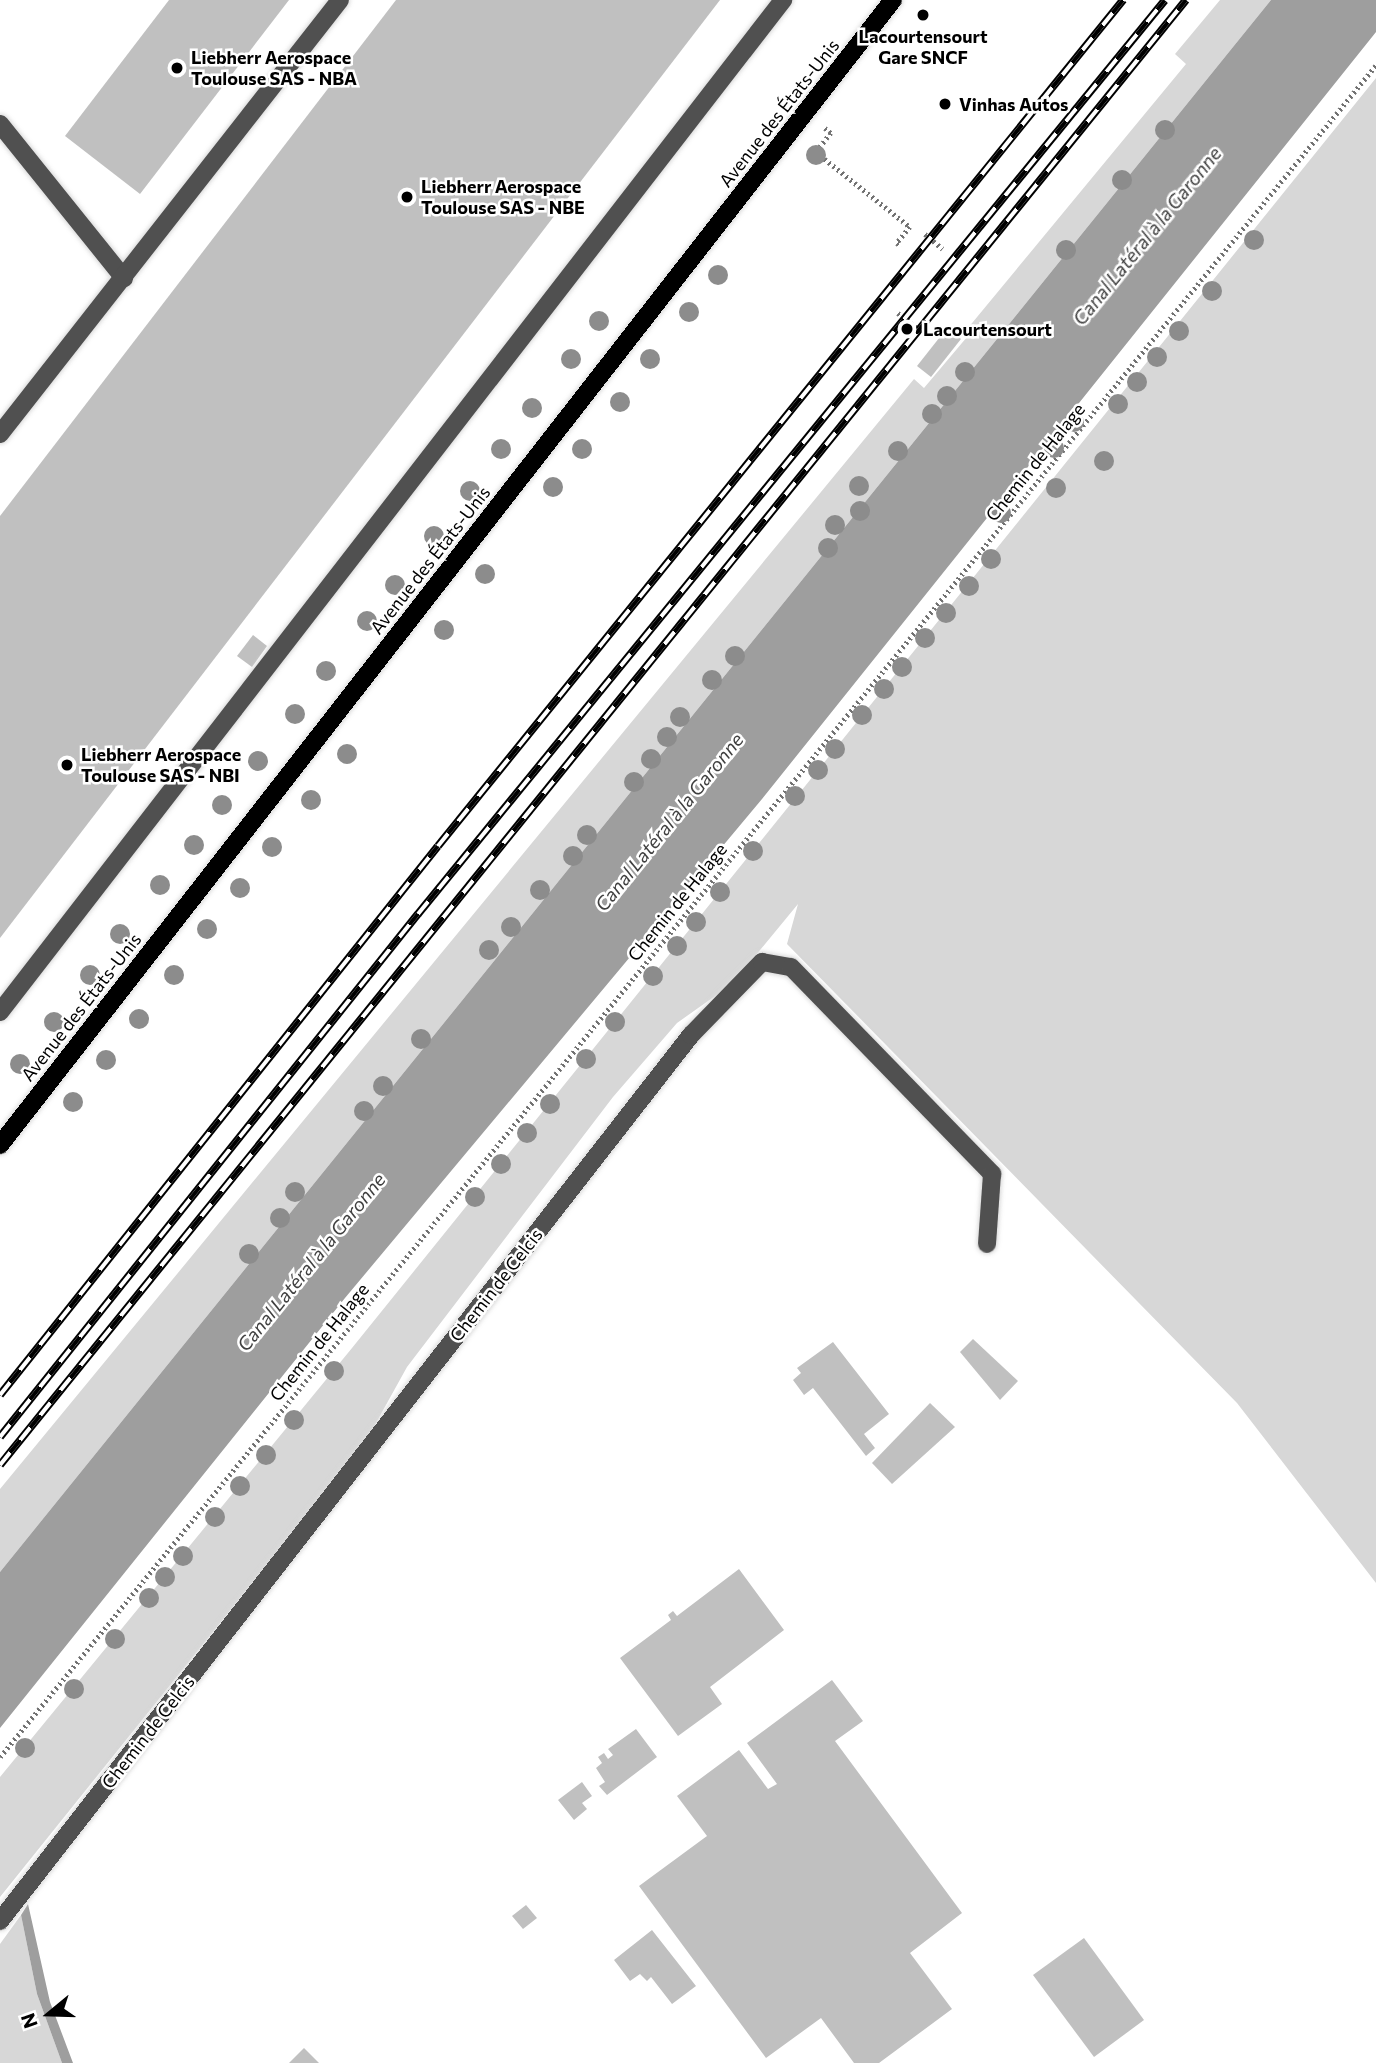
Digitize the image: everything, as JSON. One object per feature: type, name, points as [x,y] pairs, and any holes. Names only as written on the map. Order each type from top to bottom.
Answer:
[{"type":"main road","name":"Avenue des États-Unis","points":[[0,1146],[893,0]]},
{"type":"lane","points":[[0,434],[340,0]]},
{"type":"lane","points":[[0,1012],[783,0]]},
{"type":"lane","points":[[0,124],[124,278]]},
{"type":"lane","name":"Chemin de Celcis","points":[[0,1921],[691,1035],[762,962],[791,967],[992,1174],[988,1244]]},
{"type":"path","name":"Chemin de Halage","points":[[0,1757],[1376,65]]},
{"type":"path","points":[[806,112],[831,133],[816,152],[910,228],[897,243],[901,246]]},
{"type":"path","points":[[925,234],[943,249]]},
{"type":"path","points":[[898,313],[926,335]]},
{"type":"shaded area","points":[[1220,0],[1271,0],[0,1572],[0,1489],[914,379],[924,388],[967,337],[963,334],[1186,64],[1175,54]]},
{"type":"shaded area","points":[[1376,78],[1376,1583],[1237,1403],[787,944],[798,904],[732,984],[677,1023],[613,1097],[407,1367],[366,1441],[0,1897],[0,1777],[352,1348]]},
{"type":"shaded area","points":[[21,1915],[37,1994],[62,2063],[0,2063],[0,1944]]},
{"type":"water","name":"Canal Latéral à la Garonne","points":[[1271,0],[1376,0],[1376,32],[762,799],[345,1298],[0,1728],[0,1572]]},
{"type":"water","points":[[28,1904],[50,2002],[73,2063],[62,2063],[37,1994],[21,1915]]},
{"type":"building","name":"Liebherr Aerospace Toulouse SAS - NBA","points":[[169,0],[289,0],[140,194],[65,136]]},
{"type":"building","name":"Liebherr Aerospace Toulouse SAS - NBE","points":[[396,0],[720,0],[0,938],[0,516]]},
{"type":"building","points":[[947,328],[961,339],[931,377],[917,366]]},
{"type":"building","points":[[253,635],[267,646],[252,667],[237,656]]},
{"type":"building","points":[[973,1339],[1018,1381],[1000,1400],[960,1352]]},
{"type":"building","points":[[833,1342],[889,1414],[864,1434],[875,1448],[866,1456],[813,1388],[804,1395],[793,1380],[801,1373],[797,1368]]},
{"type":"building","points":[[930,1403],[955,1427],[892,1484],[872,1463]]},
{"type":"building","points":[[739,1569],[784,1630],[710,1687],[722,1704],[678,1736],[620,1658],[671,1620],[668,1615],[673,1611],[677,1616]]},
{"type":"building","points":[[832,1680],[863,1721],[835,1741],[962,1913],[910,1953],[952,2009],[879,2063],[854,2063],[821,2018],[766,2058],[639,1886],[707,1836],[677,1796],[739,1750],[768,1789],[777,1784],[747,1743]]},
{"type":"building","points":[[636,1729],[657,1757],[607,1795],[599,1786],[605,1782],[596,1768],[602,1763],[598,1757],[604,1753],[608,1759],[613,1755],[608,1749]]},
{"type":"building","points":[[582,1782],[592,1796],[582,1803],[587,1809],[574,1820],[558,1800]]},
{"type":"building","points":[[526,1905],[537,1918],[523,1929],[512,1916]]},
{"type":"building","points":[[652,1930],[696,1986],[672,2004],[651,1977],[647,1981],[640,1974],[630,1981],[614,1960]]},
{"type":"building","points":[[1084,1938],[1144,2020],[1094,2057],[1033,1975]]},
{"type":"building","points":[[304,2048],[319,2063],[289,2063]]},
{"type":"railway","points":[[0,1395],[438,846],[1123,0]]},
{"type":"railway","points":[[0,1437],[418,914],[1165,0]]},
{"type":"railway","points":[[0,1465],[1186,0]]},
{"type":"place","name":"Lacourtensourt Gare SNCF","points":[[923,15]]},
{"type":"place","name":"Liebherr Aerospace Toulouse SAS - NBA","points":[[177,68]]},
{"type":"place","name":"Vinhas Autos","points":[[945,104]]},
{"type":"place","name":"Liebherr Aerospace Toulouse SAS - NBE","points":[[407,197]]},
{"type":"place","name":"Lacourtensourt","points":[[907,329]]},
{"type":"place","name":"Liebherr Aerospace Toulouse SAS - NBI","points":[[67,765]]}]
